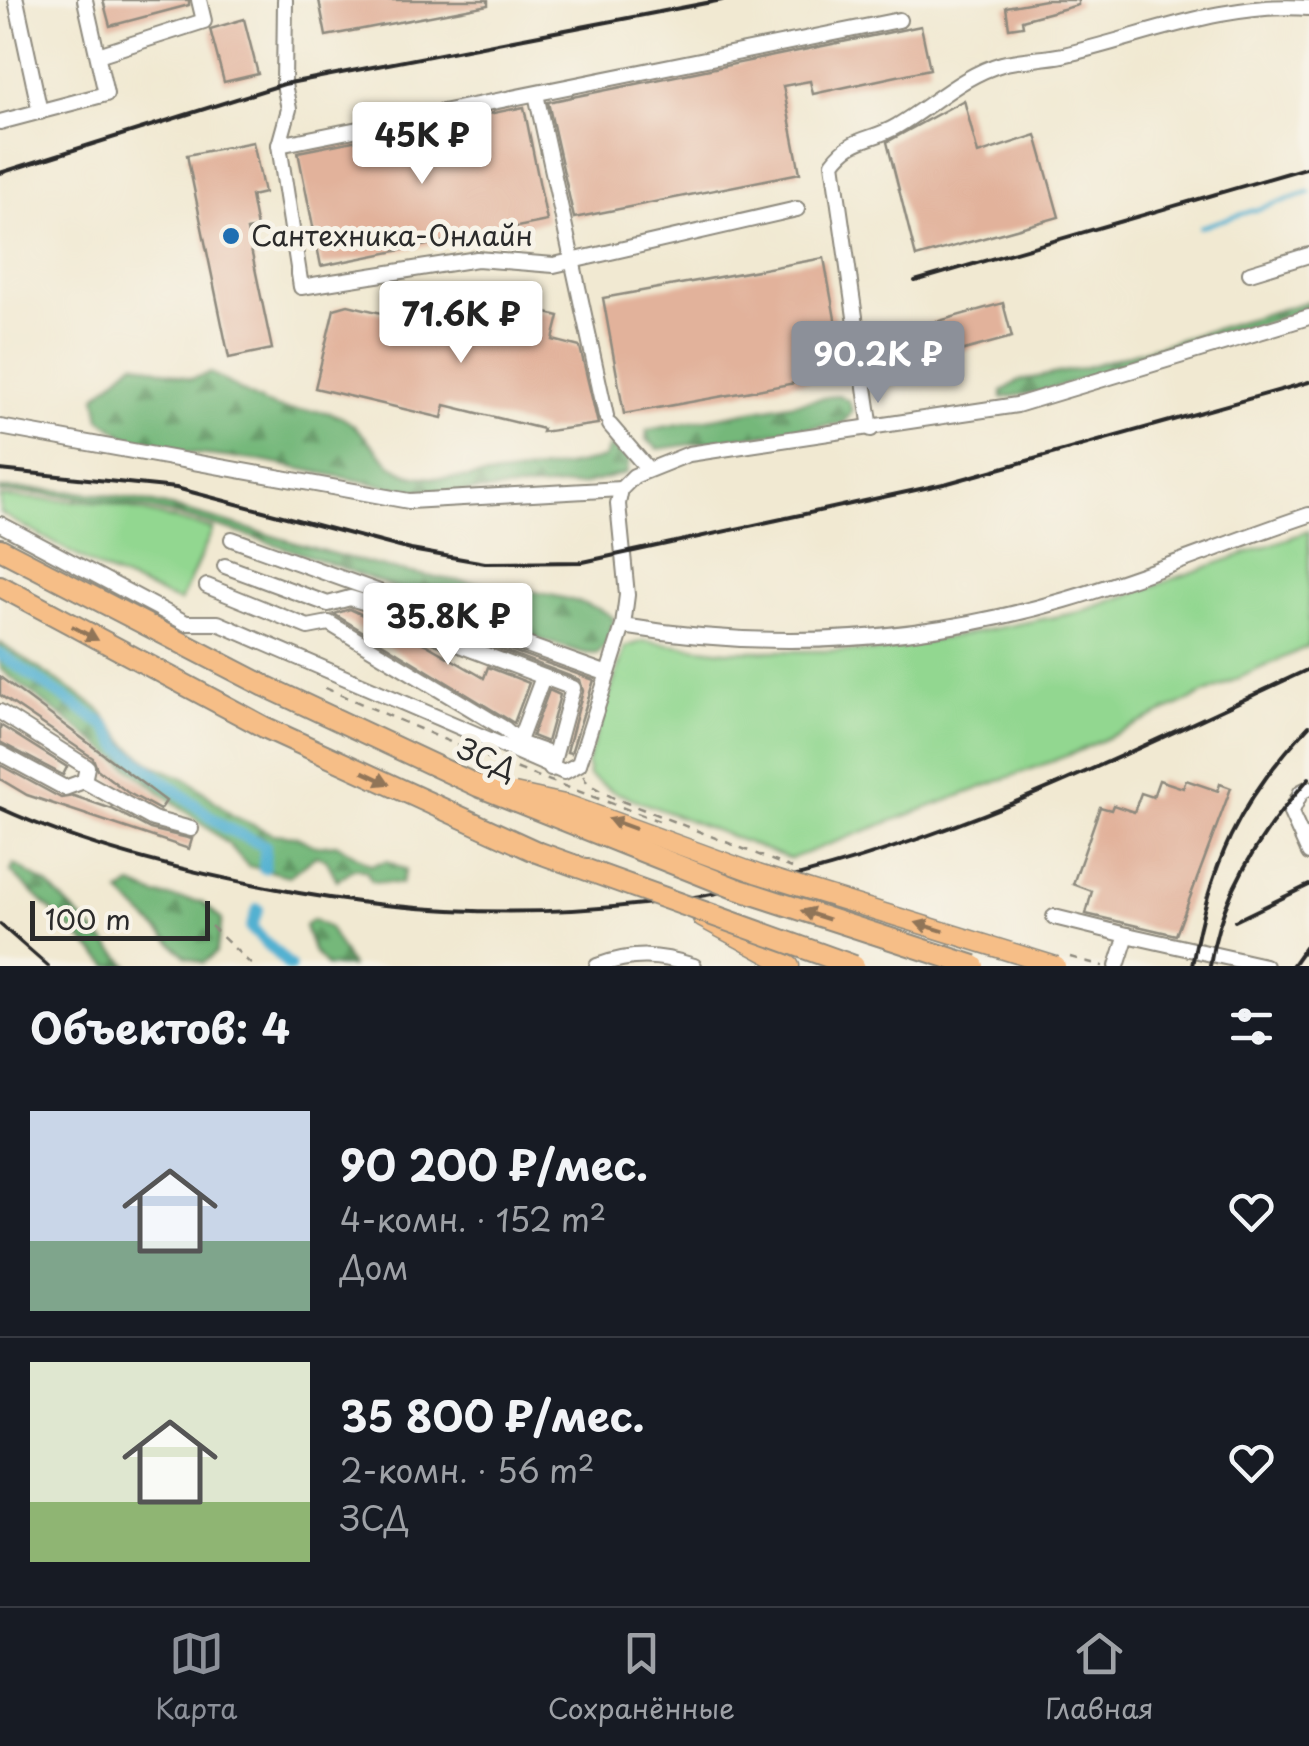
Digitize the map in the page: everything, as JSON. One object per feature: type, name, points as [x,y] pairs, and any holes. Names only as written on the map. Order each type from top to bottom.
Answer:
[{"type":"highway","name":"ЗСД","points":[[0,548],[264,686],[478,786],[737,890],[974,966]]},
{"type":"highway","points":[[0,586],[264,727],[537,852],[854,966]]},
{"type":"main road","points":[[478,786],[570,805],[758,874],[1062,962]]},
{"type":"main road","points":[[680,905],[790,966]]},
{"type":"street","points":[[16,0],[40,112]]},
{"type":"street","points":[[0,122],[106,94],[85,0]]},
{"type":"street","points":[[98,55],[204,21],[199,0]]},
{"type":"street","points":[[285,0],[284,84],[289,109],[279,145],[301,286],[476,259],[554,265],[797,209]]},
{"type":"street","points":[[871,429],[833,163],[848,144],[894,128],[951,90],[1000,64],[1061,56],[1211,16],[1285,6],[1309,8]]},
{"type":"street","points":[[279,145],[899,20]]},
{"type":"street","points":[[536,94],[608,420],[648,468]]},
{"type":"street","points":[[1250,273],[1309,255]]},
{"type":"street","points":[[0,427],[410,501],[621,489],[648,468],[689,454],[1017,405],[1309,317]]},
{"type":"street","points":[[207,586],[308,628],[328,623],[564,772],[579,764],[622,626],[627,595],[618,527],[621,489]]},
{"type":"street","points":[[622,626],[760,642],[863,640],[935,630],[1065,600],[1309,515]]},
{"type":"street","points":[[0,524],[186,623],[218,623],[552,762]]},
{"type":"street","points":[[232,539],[605,673]]},
{"type":"street","points":[[226,566],[328,604],[350,598],[367,603],[388,618],[573,688],[552,762]]},
{"type":"street","points":[[317,626],[328,604]]},
{"type":"street","points":[[518,741],[542,677]]},
{"type":"street","points":[[0,712],[86,767],[84,781]]},
{"type":"street","points":[[0,752],[65,788],[84,781],[154,819],[190,830]]},
{"type":"street","points":[[1309,788],[1301,792],[1291,813],[1309,852]]},
{"type":"street","points":[[1054,917],[1265,966]]},
{"type":"street","points":[[1117,966],[1127,935]]},
{"type":"street","points":[[596,966],[641,954],[662,955],[694,966]]},
{"type":"path","points":[[326,688],[480,755],[805,876]]},
{"type":"path","points":[[579,764],[588,784],[614,798],[776,858]]},
{"type":"path","points":[[211,926],[253,966]]},
{"type":"path","points":[[1062,962],[1102,966]]},
{"type":"green space","points":[[1309,301],[1307,309],[1283,317],[1039,392],[1002,398],[1002,392],[1018,381],[1083,368]]},
{"type":"green space","points":[[134,362],[191,379],[211,373],[278,408],[334,414],[350,423],[396,468],[421,477],[472,477],[562,467],[604,458],[610,446],[629,460],[627,473],[582,485],[446,493],[401,489],[262,461],[142,448],[100,419],[96,396]]},
{"type":"green space","points":[[839,395],[849,401],[852,411],[844,423],[658,449],[646,439],[647,430]]},
{"type":"green space","points":[[0,489],[88,493],[153,503],[400,571],[571,600],[614,619],[608,643],[597,654],[585,653],[225,529],[152,510],[77,497],[0,493]]},
{"type":"green space","points":[[0,497],[108,503],[213,529],[180,602],[103,570],[0,513]]},
{"type":"green space","points":[[1309,531],[1309,646],[1074,753],[790,859],[612,791],[589,776],[587,763],[625,647],[644,641],[725,651],[878,651],[1080,612]]},
{"type":"green space","points":[[0,643],[98,708],[128,745],[153,765],[189,780],[233,816],[273,834],[295,836],[315,846],[336,844],[371,865],[387,861],[406,870],[401,884],[372,881],[366,871],[355,868],[337,880],[326,859],[316,856],[289,876],[248,866],[227,843],[0,669]]},
{"type":"green space","points":[[14,864],[48,885],[129,966],[109,966],[11,872]]},
{"type":"green space","points":[[132,885],[156,895],[202,902],[222,920],[216,953],[203,963],[186,957],[120,893]]},
{"type":"green space","points":[[312,919],[329,928],[351,966],[327,966],[313,951],[305,926]]},
{"type":"building","points":[[103,0],[189,0],[189,5],[110,26]]},
{"type":"building","points":[[319,0],[488,0],[488,5],[326,36]]},
{"type":"building","points":[[1045,0],[1078,0],[1078,5],[1022,20],[1023,26],[1009,28],[1006,7]]},
{"type":"building","points":[[244,19],[258,74],[224,82],[210,29]]},
{"type":"building","points":[[921,26],[930,69],[813,94],[810,81],[783,86],[800,173],[574,218],[548,102]]},
{"type":"building","points":[[964,100],[978,154],[1036,135],[1059,217],[916,257],[887,142]]},
{"type":"building","points":[[524,107],[547,221],[321,266],[298,152]]},
{"type":"building","points":[[253,142],[264,193],[251,196],[257,228],[247,230],[272,349],[229,358],[187,155]]},
{"type":"building","points":[[824,258],[845,374],[624,414],[603,298]]},
{"type":"building","points":[[475,296],[559,316],[553,340],[580,347],[598,424],[542,432],[543,429],[445,405],[442,418],[315,388],[334,309],[348,305],[466,333]]},
{"type":"building","points":[[1003,303],[1012,337],[905,366],[896,333]]},
{"type":"building","points":[[392,608],[594,680],[571,753],[567,752],[583,691],[580,680]]},
{"type":"building","points":[[350,609],[425,644],[484,678],[488,667],[529,683],[514,723],[334,614]]},
{"type":"building","points":[[0,677],[166,801],[160,810],[127,792],[97,769],[93,758],[0,695]]},
{"type":"building","points":[[549,690],[560,695],[547,742],[532,736]]},
{"type":"building","points":[[0,725],[67,767],[63,775],[0,742]]},
{"type":"building","points":[[0,765],[61,798],[74,796],[112,809],[150,829],[192,839],[189,849],[27,795],[0,779]]},
{"type":"building","points":[[1159,780],[1183,788],[1186,780],[1218,791],[1220,784],[1231,788],[1176,935],[1086,914],[1092,891],[1073,884],[1100,807],[1111,810],[1113,805],[1134,812],[1141,793],[1153,797]]},
{"type":"waterway","points":[[1200,227],[1309,193]]},
{"type":"waterway","points":[[0,654],[106,726],[122,749],[224,827],[265,846],[264,868]]},
{"type":"waterway","points":[[258,909],[251,928],[290,966]]},
{"type":"railway","points":[[0,173],[284,84],[722,0]]},
{"type":"railway","points":[[915,281],[1309,167]]},
{"type":"railway","points":[[0,470],[176,488],[411,550],[485,563],[583,562],[948,483],[1309,382]]},
{"type":"railway","points":[[0,808],[131,855],[233,880],[331,898],[458,910],[586,909],[649,903],[776,881],[912,841],[1047,789],[1309,669]]},
{"type":"railway","points":[[1192,966],[1208,897],[1231,836],[1264,781],[1309,726]]},
{"type":"railway","points":[[1210,966],[1233,889],[1275,820],[1309,778]]},
{"type":"railway","points":[[1235,921],[1309,885]]},
{"type":"railway","points":[[0,924],[48,966]]},
{"type":"railway","points":[[1292,966],[1309,942]]},
{"type":"place","name":"Сантехника-Онлайн","points":[[231,236]]}]
